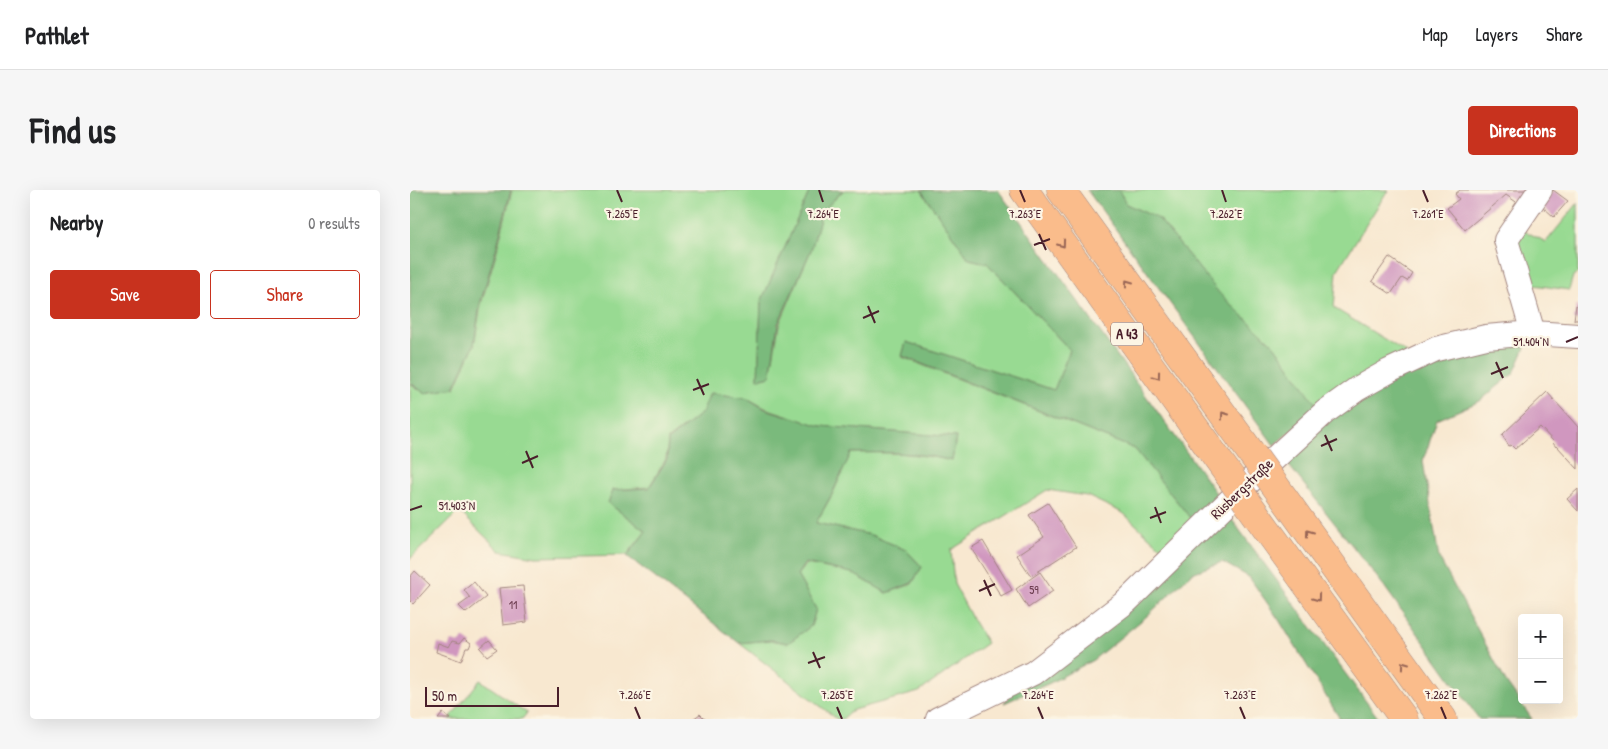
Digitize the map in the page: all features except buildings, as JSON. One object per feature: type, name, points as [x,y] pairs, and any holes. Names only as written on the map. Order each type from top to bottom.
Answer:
[{"type":"highway","name":"A 43","points":[[1024,190],[1404,719]]},
{"type":"highway","name":"A 43","points":[[1062,190],[1443,719]]},
{"type":"street","points":[[1533,333],[1506,240],[1540,190]]},
{"type":"street","name":"Rüsbergstraße","points":[[938,719],[1033,673],[1127,600],[1252,479],[1325,412],[1357,389],[1389,371],[1436,349],[1486,337],[1533,333],[1578,336]]},
{"type":"green space","points":[[410,190],[511,190],[480,304],[474,345],[454,388],[424,393],[410,382]]},
{"type":"green space","points":[[512,190],[810,190],[761,302],[758,379],[770,376],[779,325],[811,250],[822,212],[844,190],[921,190],[969,259],[987,263],[1070,350],[1054,390],[906,342],[902,357],[1135,449],[1195,524],[1166,552],[1123,513],[1087,496],[1047,490],[951,550],[954,584],[987,643],[919,692],[853,710],[842,719],[837,719],[739,643],[770,640],[788,643],[811,626],[816,609],[797,575],[806,564],[852,573],[887,593],[912,584],[922,567],[906,550],[871,535],[816,523],[833,493],[851,453],[902,454],[952,461],[956,437],[820,426],[765,408],[747,398],[710,393],[702,413],[668,439],[666,459],[649,487],[613,490],[608,503],[646,531],[627,555],[536,557],[500,551],[459,511],[410,559],[410,383],[424,393],[455,388],[474,345],[481,304]]},
{"type":"green space","points":[[810,190],[843,190],[822,212],[811,250],[778,324],[770,376],[758,379],[761,302]]},
{"type":"green space","points":[[921,190],[998,190],[1221,500],[1195,524],[1135,449],[902,356],[906,342],[1054,390],[1070,350],[987,263],[969,259]]},
{"type":"green space","points":[[1087,190],[1119,190],[1126,204],[1159,219],[1220,294],[1274,345],[1319,408],[1274,445]]},
{"type":"green space","points":[[1119,190],[1389,190],[1337,271],[1334,308],[1407,353],[1318,407],[1274,345],[1220,295],[1159,219],[1126,204]]},
{"type":"green space","points":[[1578,203],[1578,272],[1573,276],[1569,290],[1527,284],[1514,243],[1521,229],[1546,242]]},
{"type":"green space","points":[[1528,341],[1514,373],[1480,401],[1437,420],[1423,461],[1439,558],[1506,682],[1518,699],[1518,704],[1521,704],[1532,719],[1479,719],[1384,586],[1283,458],[1333,415],[1437,354]]},
{"type":"green space","points":[[710,393],[747,398],[765,409],[821,426],[956,437],[952,461],[902,453],[851,453],[816,523],[871,535],[906,550],[922,567],[912,583],[887,593],[852,573],[805,563],[797,575],[816,609],[811,626],[788,643],[771,640],[739,643],[627,556],[646,531],[608,503],[613,490],[649,488],[667,459],[668,440],[702,413]]},
{"type":"green space","points":[[1227,513],[1379,719],[1340,719],[1279,620],[1249,577],[1222,562],[1192,573],[1147,616],[1093,660],[1050,683],[1004,703],[1013,689]]},
{"type":"green space","points":[[480,680],[527,713],[522,719],[449,719]]}]
